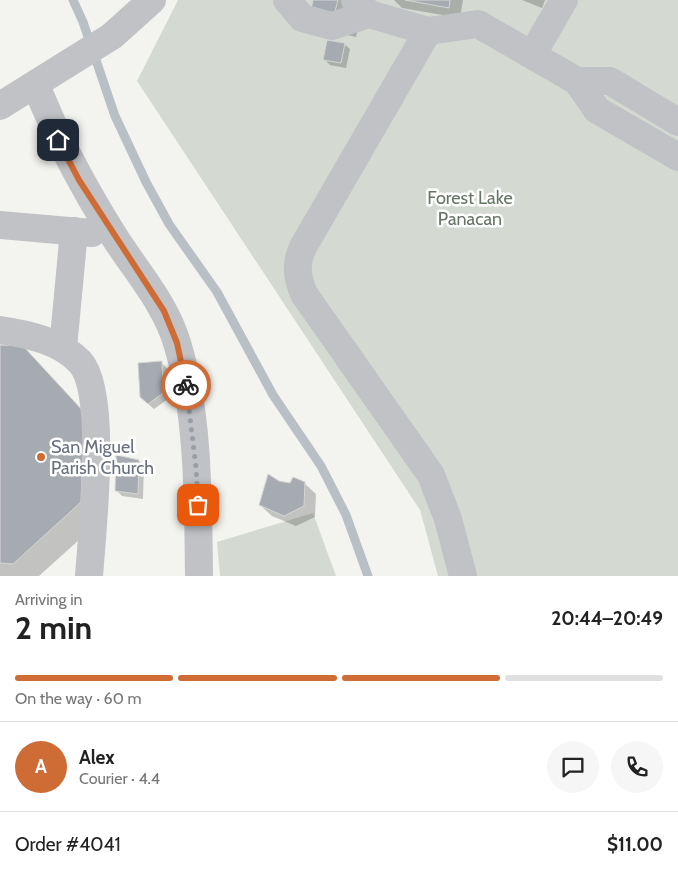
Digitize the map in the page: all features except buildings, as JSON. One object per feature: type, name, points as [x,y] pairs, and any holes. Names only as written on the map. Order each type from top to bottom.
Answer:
[{"type":"street","points":[[0,106],[112,36],[152,0]]},
{"type":"street","points":[[286,0],[302,18],[332,26],[362,7],[428,31],[478,24],[577,81],[598,110],[678,157]]},
{"type":"street","points":[[532,55],[564,0]]},
{"type":"street","points":[[428,31],[303,247],[298,260],[297,272],[304,294],[430,475],[445,511],[463,576]]},
{"type":"street","points":[[577,81],[610,81],[678,122]]},
{"type":"street","points":[[36,85],[68,160],[113,235],[164,311],[177,343],[188,395],[196,467],[199,576]]},
{"type":"street","points":[[0,224],[113,235]]},
{"type":"street","points":[[63,348],[74,231]]},
{"type":"street","points":[[0,330],[22,333],[63,348],[81,363],[89,382],[94,410],[95,470],[89,576]]},
{"type":"green space","name":"Forest Lake Panacan","points":[[178,0],[678,0],[678,576],[438,576],[420,510],[137,81]]},
{"type":"green space","points":[[313,513],[336,576],[220,576],[217,542]]},
{"type":"waterway","points":[[73,0],[83,22],[115,116],[146,182],[169,224],[217,292],[273,395],[321,466],[346,515],[368,576]]},
{"type":"way so far","points":[[186,385],[196,467],[198,505]]},
{"type":"place","name":"San Miguel Parish Church","points":[[41,457]]},
{"type":"route","points":[[58,140],[79,180],[113,235],[164,311],[177,343],[186,385]]}]
